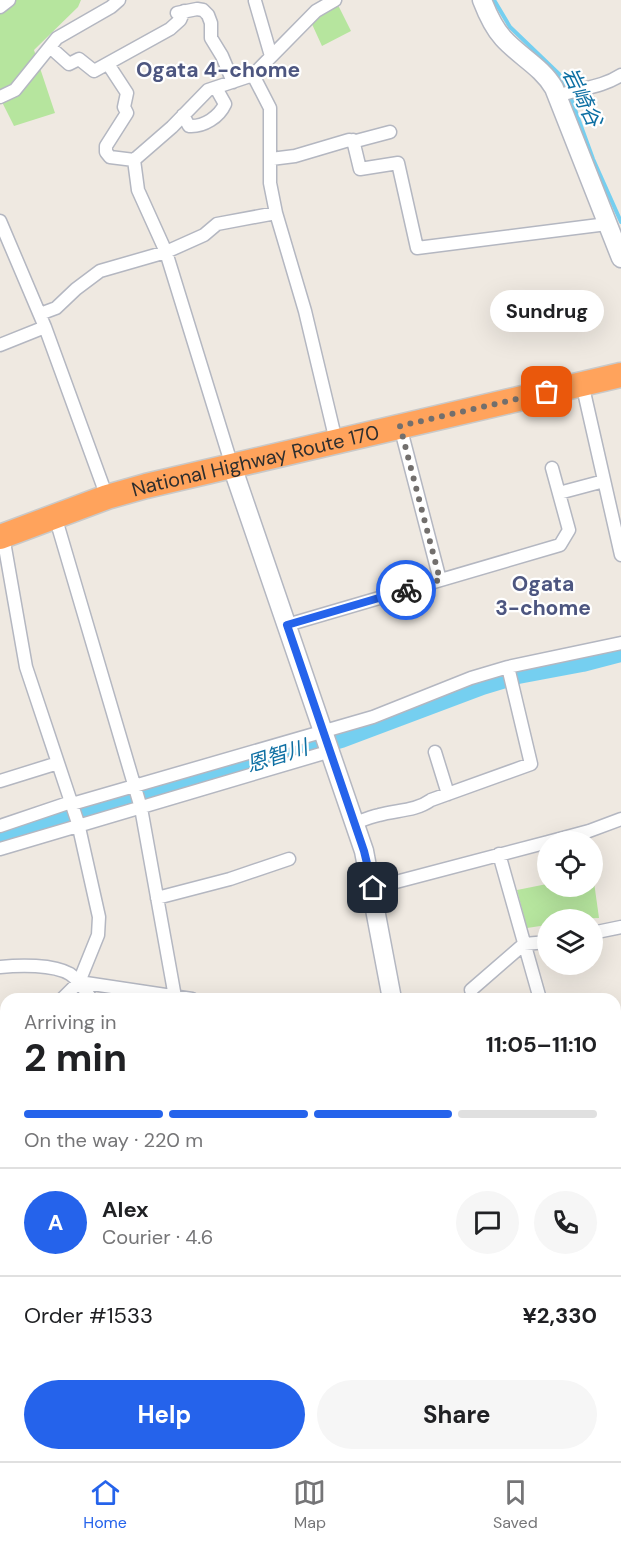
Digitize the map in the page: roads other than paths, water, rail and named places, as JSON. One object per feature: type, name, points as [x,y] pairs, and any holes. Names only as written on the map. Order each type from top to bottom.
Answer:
[{"type":"highway","name":"National Highway Route 170","points":[[2,536],[107,497],[621,375]]},
{"type":"main road","points":[[482,0],[490,19],[503,38],[564,94],[607,224],[621,258]]},
{"type":"main road","points":[[232,466],[364,851],[373,888],[391,993]]},
{"type":"street","points":[[0,7],[9,0]]},
{"type":"street","points":[[0,97],[15,90],[57,39],[111,8],[119,0]]},
{"type":"street","points":[[108,64],[126,93],[124,107],[127,113],[106,146],[106,152],[110,157],[134,160],[208,90],[253,75],[314,5],[335,0]]},
{"type":"street","points":[[255,2],[271,56]]},
{"type":"street","points":[[50,48],[69,64],[79,59],[94,71],[170,29],[180,21],[180,12],[203,10],[211,23],[211,38],[233,82]]},
{"type":"street","points":[[253,75],[270,108],[270,183],[276,213],[305,311],[336,441]]},
{"type":"street","points":[[564,94],[594,88],[611,82],[621,75]]},
{"type":"street","points":[[183,115],[189,126],[197,127],[220,114],[225,104],[216,87]]},
{"type":"street","points":[[271,159],[295,156],[390,132]]},
{"type":"street","points":[[353,140],[360,169],[398,163],[417,248],[607,224]]},
{"type":"street","points":[[134,160],[138,190],[166,252],[232,466]]},
{"type":"street","points":[[40,314],[56,308],[76,289],[100,272],[166,252],[204,235],[217,224],[276,213]]},
{"type":"street","points":[[1,225],[40,314],[107,497]]},
{"type":"street","points":[[0,345],[45,327]]},
{"type":"street","points":[[582,383],[621,555]]},
{"type":"street","points":[[400,426],[440,580]]},
{"type":"street","points":[[287,625],[560,545],[569,530],[552,468]]},
{"type":"street","points":[[559,493],[604,481]]},
{"type":"street","points":[[55,516],[135,787],[174,993]]},
{"type":"street","points":[[2,536],[26,667],[78,824],[99,917],[98,935],[79,982],[68,993]]},
{"type":"street","points":[[0,849],[140,807],[327,742],[373,717],[471,678],[509,672],[621,643]]},
{"type":"street","points":[[355,823],[375,815],[425,804],[531,764],[509,672]]},
{"type":"street","points":[[0,826],[135,787],[327,742]]},
{"type":"street","points":[[435,752],[448,794]]},
{"type":"street","points":[[0,781],[58,763]]},
{"type":"street","points":[[589,831],[621,819]]},
{"type":"street","points":[[373,888],[537,845]]},
{"type":"street","points":[[499,854],[538,993]]},
{"type":"street","points":[[157,898],[230,879],[289,858]]},
{"type":"street","points":[[603,931],[621,927]]},
{"type":"street","points":[[471,990],[524,944],[537,943]]},
{"type":"street","points":[[0,967],[26,964],[68,973],[79,982],[87,993]]},
{"type":"street","points":[[79,982],[149,993]]},
{"type":"waterway","name":"岩崎谷","points":[[494,0],[510,27],[559,74],[567,89]]},
{"type":"waterway","name":"岩崎谷","points":[[570,96],[593,159],[621,222]]},
{"type":"waterway","name":"恩智川","points":[[0,839],[341,737],[482,684],[518,673],[621,651]]},
{"type":"place","name":"Sundrug","points":[[547,392]]},
{"type":"district","name":"Ogata 4-chome","points":[[218,70]]},
{"type":"district","name":"Ogata 3-chome","points":[[543,596]]}]
